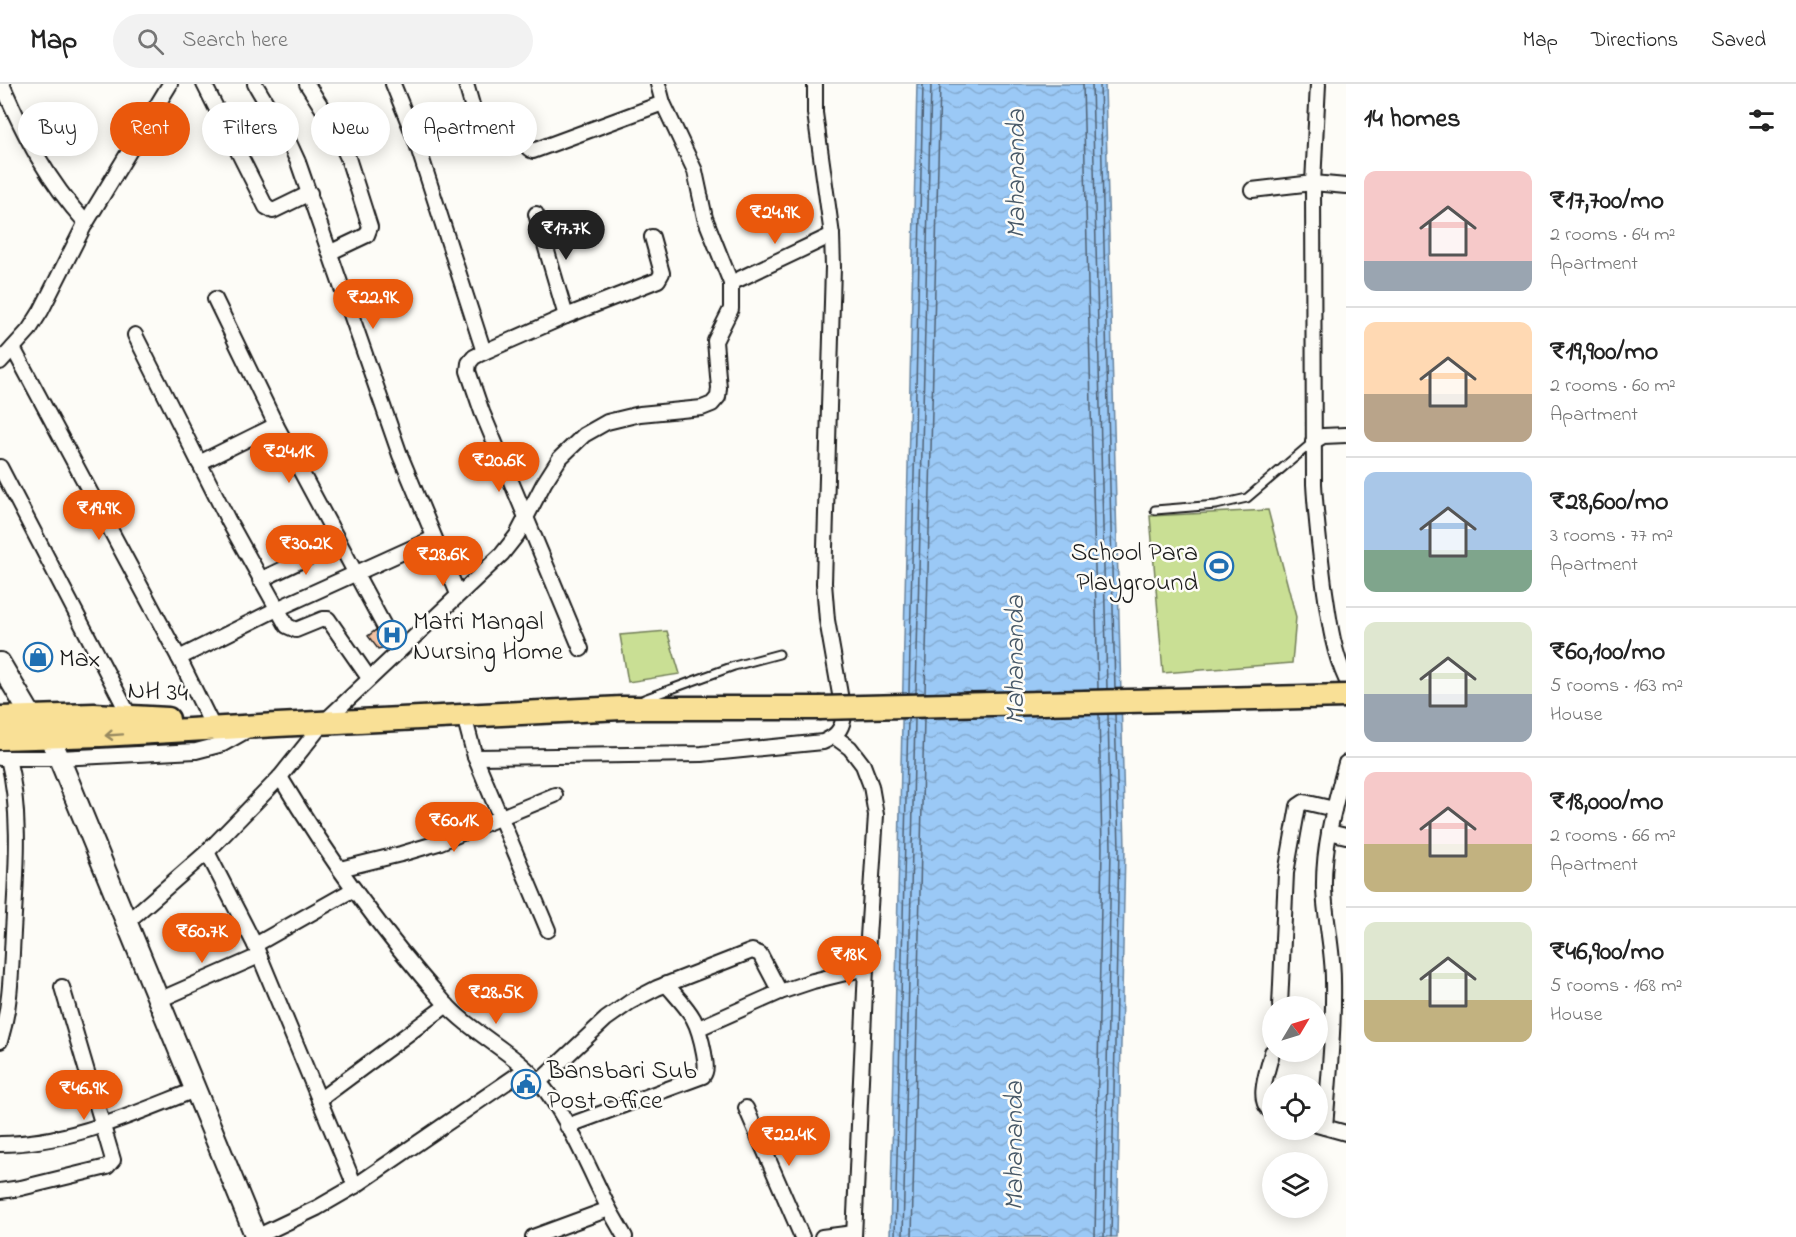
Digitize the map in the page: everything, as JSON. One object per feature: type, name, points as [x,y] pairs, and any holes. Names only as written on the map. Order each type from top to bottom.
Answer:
[{"type":"main road","points":[[0,663],[29,712],[55,748],[256,1237]]},
{"type":"main road","points":[[3,751],[55,748],[266,725],[622,708],[819,708],[1346,696]]},
{"type":"main road","name":"NH 34","points":[[0,718],[29,712],[266,725]]},
{"type":"street","points":[[2,84],[42,166],[62,197],[86,223]]},
{"type":"street","points":[[204,84],[266,207],[273,211],[310,193]]},
{"type":"street","points":[[255,84],[287,138],[310,193],[400,455],[458,594]]},
{"type":"street","points":[[307,84],[331,122],[348,158],[370,227],[367,236],[331,252]]},
{"type":"street","points":[[393,84],[402,106]]},
{"type":"street","points":[[466,84],[471,102]]},
{"type":"street","points":[[127,922],[207,852],[280,777],[324,722],[502,554],[527,519],[555,466],[584,435],[607,422],[640,414],[702,408],[712,404],[718,397],[715,341],[731,309],[731,283],[705,218],[695,171],[663,102],[658,84]]},
{"type":"street","points":[[475,757],[702,754],[823,742],[835,737],[841,729],[844,717],[826,620],[825,583],[832,235],[815,113],[815,84]]},
{"type":"street","points":[[1318,84],[1313,183],[1314,442],[1317,534],[1331,633],[1346,679]]},
{"type":"street","points":[[0,362],[29,330],[41,311],[86,223],[166,86]]},
{"type":"street","points":[[537,149],[663,102]]},
{"type":"street","points":[[421,156],[484,352]]},
{"type":"street","points":[[1252,190],[1313,183],[1346,186]]},
{"type":"street","points":[[536,214],[566,316]]},
{"type":"street","points":[[731,283],[832,235]]},
{"type":"street","points":[[581,649],[482,412],[468,371],[469,363],[474,357],[484,352],[661,278],[662,273],[651,237]]},
{"type":"street","points":[[215,299],[276,425],[398,652]]},
{"type":"street","points":[[135,335],[260,580],[291,629],[296,630],[328,619],[369,678]]},
{"type":"street","points":[[13,348],[179,658],[210,721]]},
{"type":"street","points":[[199,463],[276,425]]},
{"type":"street","points":[[1314,442],[1323,436],[1346,435]]},
{"type":"street","points":[[0,467],[130,717]]},
{"type":"street","points":[[179,658],[354,573],[434,538]]},
{"type":"street","points":[[260,580],[338,543]]},
{"type":"street","points":[[0,709],[29,712]]},
{"type":"street","points":[[464,716],[475,757],[502,816],[548,930]]},
{"type":"street","points":[[822,1237],[854,1235],[866,968],[876,815],[871,786],[863,765],[850,747],[835,737]]},
{"type":"street","points":[[0,1041],[8,1016],[6,935],[16,874],[16,821],[3,751]]},
{"type":"street","points":[[1326,1074],[1333,1010],[1331,949],[1324,889],[1325,862],[1329,832],[1346,763]]},
{"type":"street","points":[[280,777],[316,837],[405,958],[447,1005],[539,1082],[567,1126],[625,1237]]},
{"type":"street","points":[[340,869],[438,843],[555,795]]},
{"type":"street","points":[[1280,996],[1286,873],[1298,806],[1304,802],[1334,809]]},
{"type":"street","points":[[1329,832],[1346,836]]},
{"type":"street","points":[[207,852],[257,950],[355,1186]]},
{"type":"street","points":[[159,1000],[257,950],[354,889]]},
{"type":"street","points":[[539,1082],[606,1019],[630,1002],[666,984],[752,951],[760,954],[780,992]]},
{"type":"street","points":[[699,1028],[780,992],[866,968]]},
{"type":"street","points":[[567,1126],[703,1076],[706,1065],[699,1028],[690,1012],[666,984]]},
{"type":"street","points":[[0,1191],[107,1167],[113,1160],[62,987]]},
{"type":"street","points":[[319,1100],[447,1005]]},
{"type":"street","points":[[256,1237],[317,1208],[355,1186],[526,1069]]},
{"type":"street","points":[[0,1144],[21,1144],[102,1126],[195,1090]]},
{"type":"street","points":[[746,1108],[802,1237]]},
{"type":"street","points":[[1328,1128],[1346,1133]]},
{"type":"street","points":[[533,1237],[609,1209]]},
{"type":"lane","points":[[1155,510],[1216,505],[1247,498],[1314,442]]},
{"type":"lane","points":[[622,708],[711,674],[779,654]]},
{"type":"green space","name":"School Para Playground","points":[[1268,510],[1296,617],[1292,663],[1163,673],[1150,516]]},
{"type":"green space","points":[[667,631],[680,674],[628,682],[620,635]]},
{"type":"water","name":"Mahananda","points":[[917,84],[1105,84],[1125,848],[1117,1237],[890,1237]]},
{"type":"building","points":[[376,630],[385,647],[378,649],[368,636]]},
{"type":"place","name":"School Para Playground","points":[[1219,566]]},
{"type":"place","name":"Matri Mangal Nursing Home","points":[[392,635]]},
{"type":"place","name":"Max","points":[[38,657]]},
{"type":"place","name":"Bansbari Sub Post Office","points":[[526,1084]]}]
